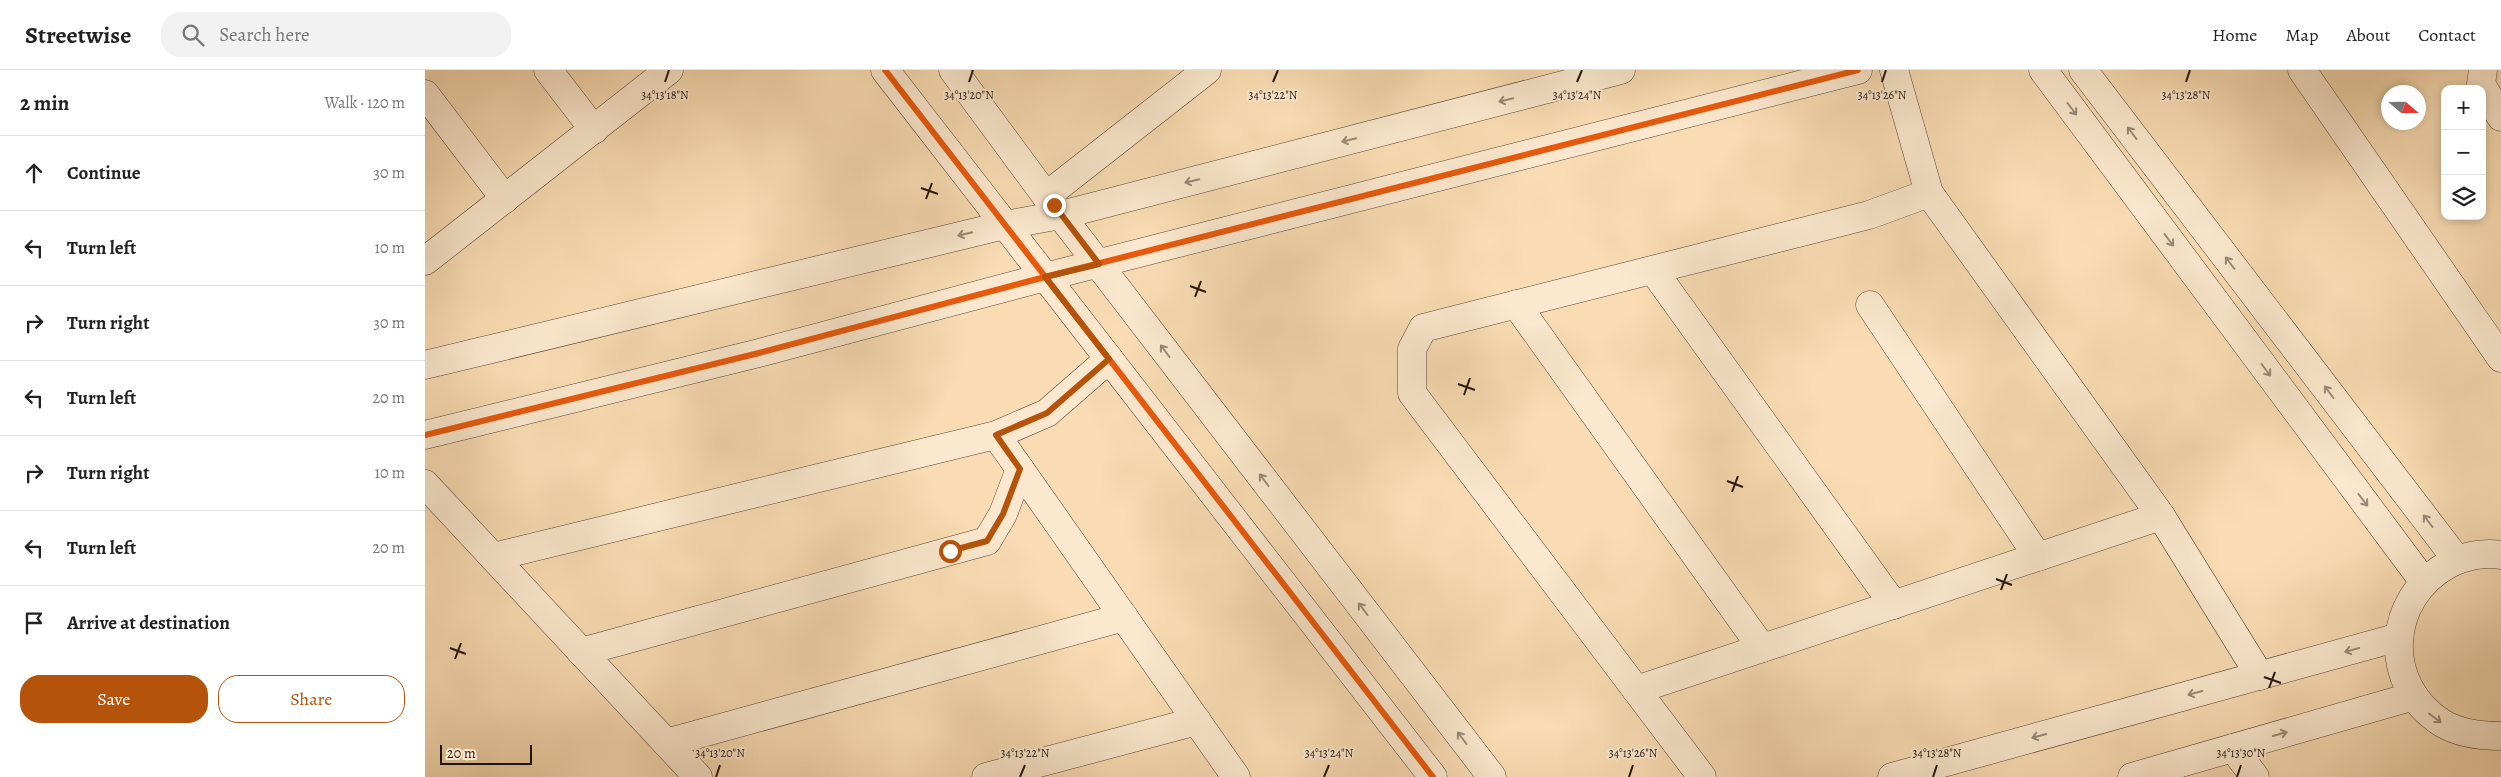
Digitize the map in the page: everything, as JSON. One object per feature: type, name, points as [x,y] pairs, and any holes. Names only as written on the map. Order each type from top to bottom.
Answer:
[{"type":"street","points":[[548,70],[593,130]]},
{"type":"street","points":[[425,261],[669,70]]},
{"type":"street","points":[[885,70],[1433,777]]},
{"type":"street","points":[[953,70],[1054,205],[1492,777]]},
{"type":"street","points":[[425,365],[1005,225],[1054,205],[1621,70]]},
{"type":"street","points":[[425,435],[759,352],[1045,277],[1858,70]]},
{"type":"street","points":[[1894,70],[1929,193],[2161,516],[2260,676]]},
{"type":"street","points":[[2043,70],[2424,582]]},
{"type":"street","points":[[2083,70],[2457,560]]},
{"type":"street","points":[[2302,70],[2501,358]]},
{"type":"street","points":[[2483,70],[2481,84],[2501,117]]},
{"type":"street","points":[[1054,205],[1190,75]]},
{"type":"street","points":[[425,94],[505,199]]},
{"type":"street","points":[[1702,777],[1412,392],[1412,349],[1423,328],[1869,215],[1929,193]]},
{"type":"street","points":[[1653,270],[1894,605]]},
{"type":"street","points":[[1516,304],[1762,648]]},
{"type":"street","points":[[1870,304],[2038,557]]},
{"type":"street","points":[[493,557],[996,435],[1047,413],[1109,359]]},
{"type":"street","points":[[996,435],[1236,777]]},
{"type":"street","points":[[581,652],[987,541],[1003,514],[1020,469]]},
{"type":"street","points":[[425,484],[698,777]]},
{"type":"street","points":[[1636,690],[2161,516]]},
{"type":"street","points":[[2501,554],[2477,555],[2457,560],[2440,569],[2424,582],[2403,617],[2399,637],[2400,658],[2405,677],[2414,696],[2427,712],[2444,724],[2462,732],[2482,736],[2501,736]]},
{"type":"street","points":[[666,743],[1124,617]]},
{"type":"street","points":[[1892,777],[2399,637]]},
{"type":"street","points":[[2132,777],[2414,696]]},
{"type":"street","points":[[986,777],[1197,721]]},
{"type":"street","points":[[2233,748],[2255,777]]},
{"type":"cycle path","points":[[885,70],[1433,777]]},
{"type":"cycle path","points":[[425,435],[759,353],[1045,277],[1858,70]]},
{"type":"route","points":[[950,551],[987,541],[1003,514],[1020,469],[996,435],[1047,413],[1109,359],[1045,277],[1099,264],[1054,205]]}]
